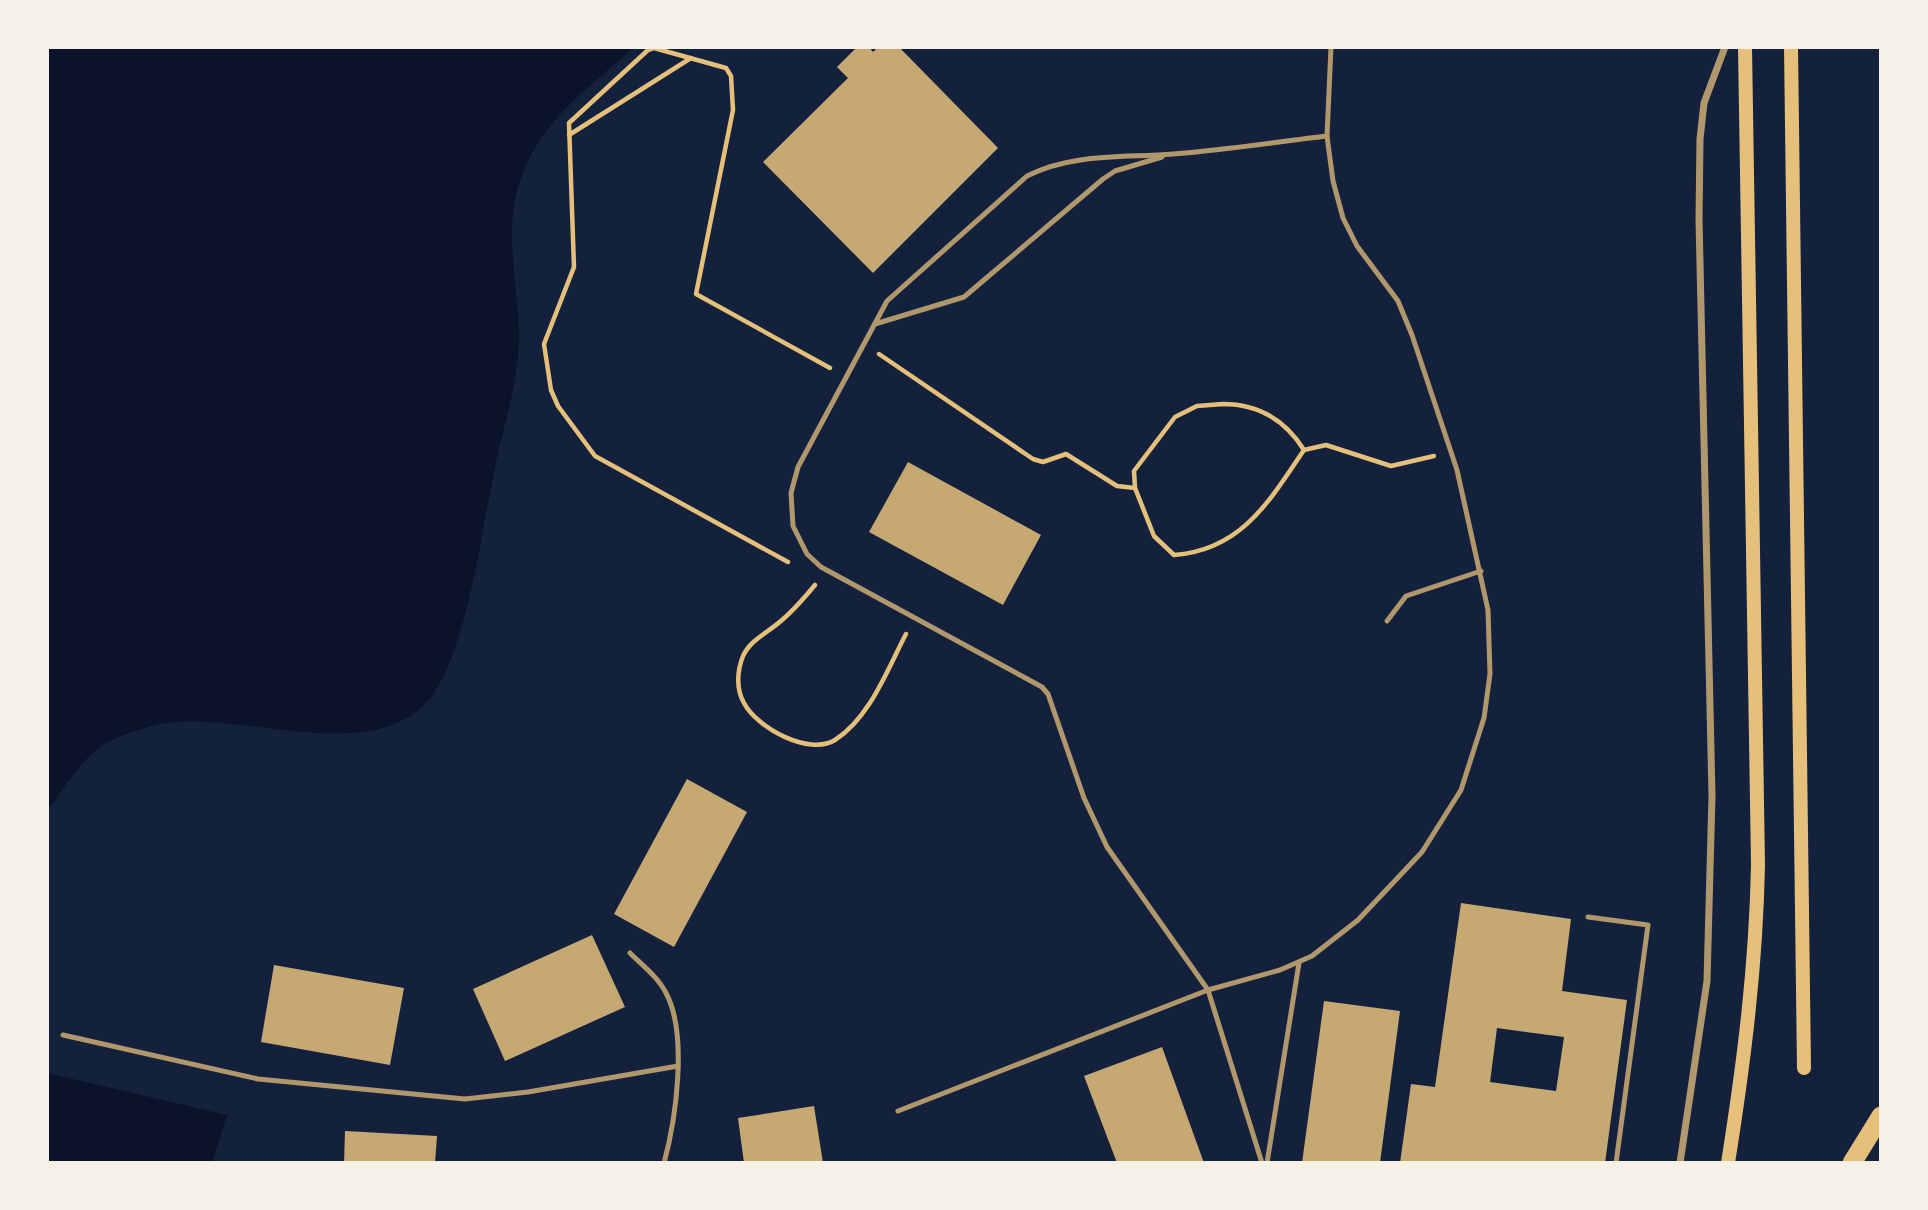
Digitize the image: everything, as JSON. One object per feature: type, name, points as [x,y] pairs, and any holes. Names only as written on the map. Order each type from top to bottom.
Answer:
[{"type":"highway","points":[[1852,1163],[1881,1116]]},
{"type":"main road","points":[[1728,1163],[1749,1026],[1756,949],[1758,877],[1745,47]]},
{"type":"main road","points":[[1791,47],[1804,1068]]},
{"type":"street","points":[[1680,1163],[1707,981],[1712,796],[1700,139],[1704,103],[1725,47]]},
{"type":"lane","points":[[898,1111],[1208,990],[1299,963],[1358,920],[1422,852],[1461,790],[1484,718],[1490,674],[1488,610],[1451,452],[1398,301],[1357,246],[1343,218],[1333,181],[1327,136],[1331,47]]},
{"type":"lane","points":[[1264,1163],[1208,990],[1107,847],[1084,798],[1048,694],[1042,687],[828,570],[807,554],[793,526],[791,493],[798,467],[887,301],[1027,176],[1049,166],[1096,158],[1172,154],[1327,136]]},
{"type":"lane","points":[[875,324],[964,297],[1109,175],[1172,154]]},
{"type":"lane","points":[[1387,621],[1406,596],[1481,571]]},
{"type":"lane","points":[[1588,917],[1648,925],[1616,1163]]},
{"type":"lane","points":[[630,953],[658,982],[669,998],[678,1066],[674,1126],[664,1163]]},
{"type":"lane","points":[[1264,1163],[1299,963]]},
{"type":"lane","points":[[63,1035],[258,1079],[466,1098],[528,1092],[678,1066]]},
{"type":"path","points":[[807,554],[793,565],[595,456],[558,407],[551,390],[544,344],[575,267],[569,123],[648,50],[654,48],[726,68],[731,76],[733,110],[696,295],[846,376]]},
{"type":"path","points":[[569,135],[691,58]]},
{"type":"path","points":[[864,344],[1033,460],[1043,462],[1066,454],[1117,486],[1135,488]]},
{"type":"path","points":[[1304,450],[1284,425],[1267,413],[1239,404],[1197,406],[1167,425],[1134,471],[1135,488],[1160,544],[1174,555],[1193,553],[1256,519],[1304,450],[1326,445],[1391,466],[1451,452]]},
{"type":"path","points":[[828,570],[786,617],[749,646],[740,666],[739,693],[746,707],[790,739],[809,746],[820,746],[835,740],[853,724],[885,676],[914,617]]},
{"type":"water","points":[[47,47],[634,47],[555,120],[531,155],[522,175],[515,198],[512,243],[519,333],[514,384],[464,617],[446,672],[434,693],[411,715],[382,728],[349,733],[312,733],[203,722],[173,722],[142,729],[112,740],[93,753],[76,771],[47,811]]},
{"type":"water","points":[[47,1073],[227,1115],[212,1163],[47,1163]]},
{"type":"building","points":[[857,47],[869,47],[873,52],[878,47],[899,47],[998,148],[873,273],[763,162],[848,78],[837,67]]},
{"type":"building","points":[[908,462],[1041,535],[1003,605],[869,532]]},
{"type":"building","points":[[687,779],[747,812],[674,947],[614,914]]},
{"type":"building","points":[[1461,903],[1571,919],[1562,991],[1627,1000],[1605,1163],[1400,1163],[1411,1084],[1435,1087]],"holes":[[[1497,1028],[1564,1037],[1556,1091],[1490,1082]]]},
{"type":"building","points":[[592,935],[625,1007],[505,1061],[473,989]]},
{"type":"building","points":[[274,965],[404,988],[390,1065],[261,1042]]},
{"type":"building","points":[[1324,1001],[1400,1011],[1380,1163],[1302,1163]]},
{"type":"building","points":[[1162,1047],[1204,1163],[1117,1163],[1084,1076]]},
{"type":"building","points":[[814,1106],[823,1163],[744,1163],[738,1118]]},
{"type":"building","points":[[345,1131],[437,1136],[435,1163],[344,1163]]}]
